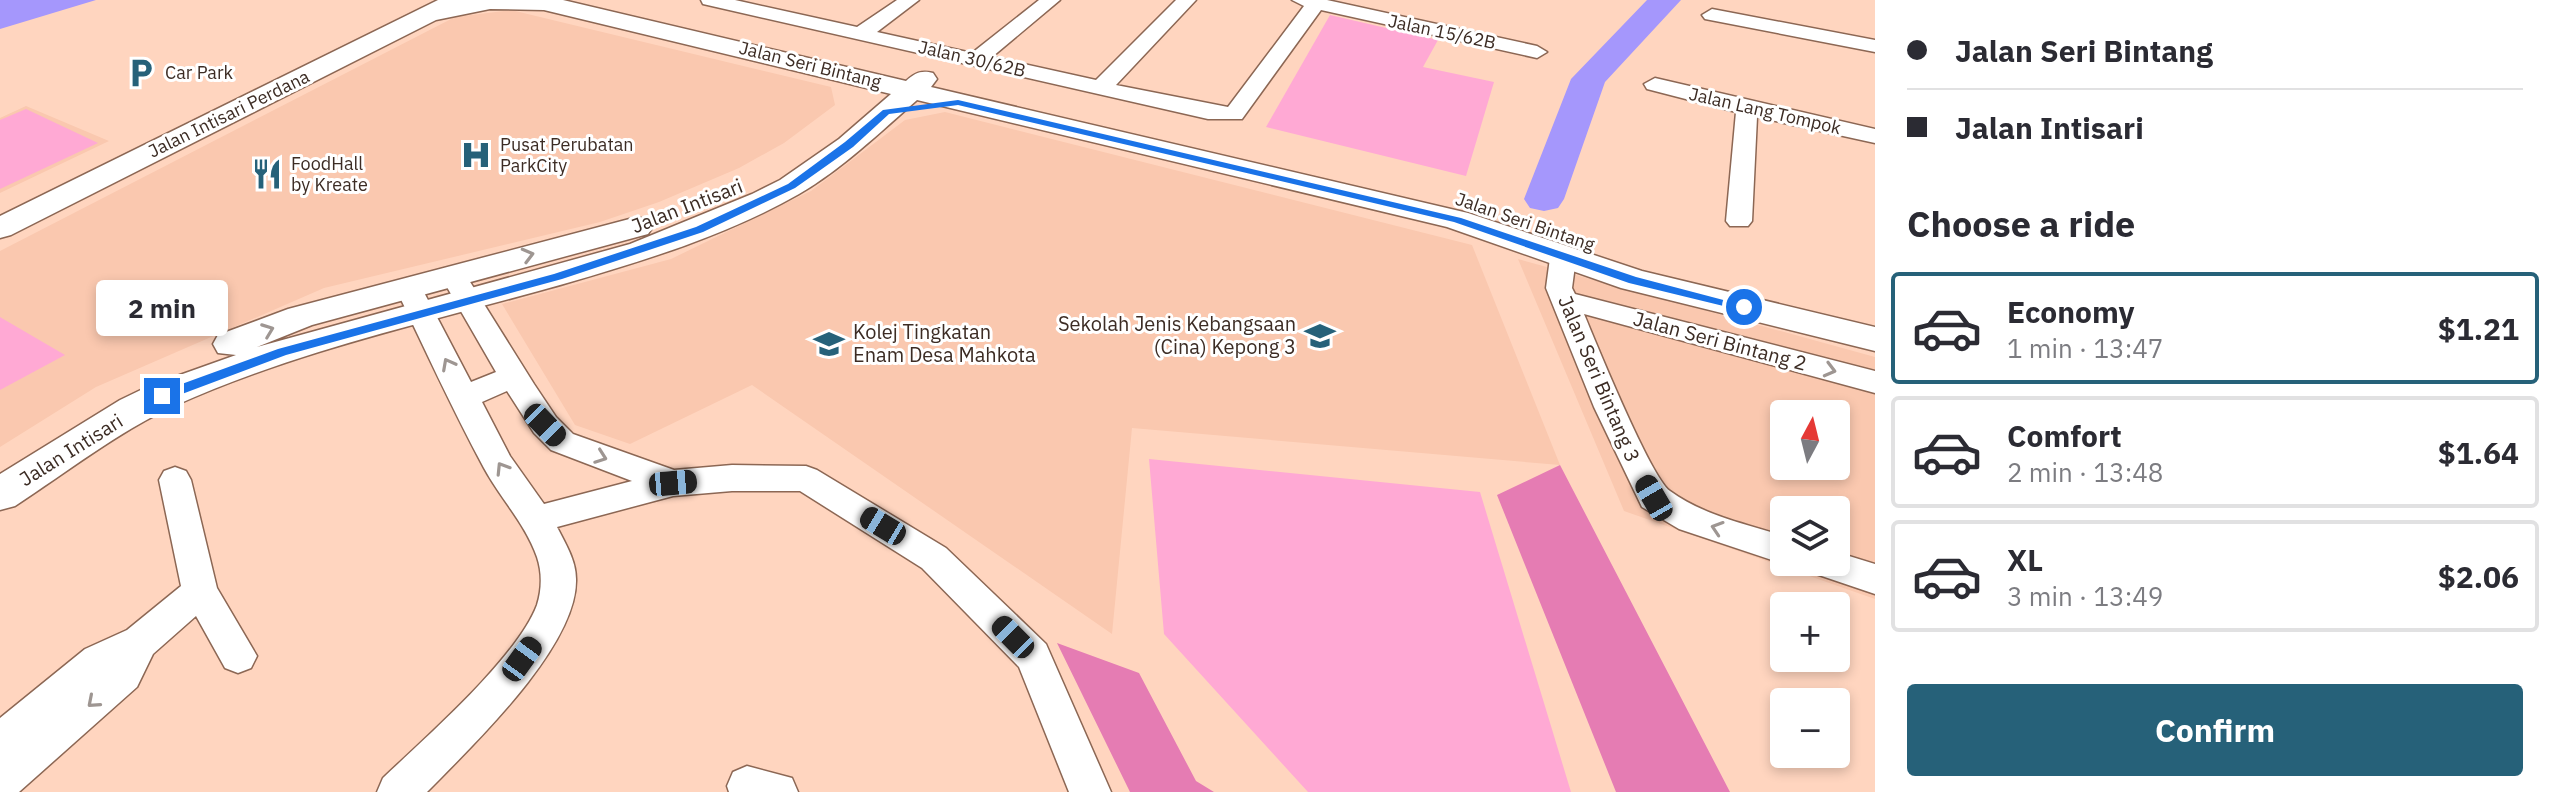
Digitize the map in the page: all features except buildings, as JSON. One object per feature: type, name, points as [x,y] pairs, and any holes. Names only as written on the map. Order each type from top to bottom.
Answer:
[{"type":"street","name":"Jalan Intisari Perdana","points":[[0,228],[429,7],[457,0]]},
{"type":"street","name":"Jalan Seri Bintang","points":[[614,0],[896,90],[1466,200],[1633,258],[1875,315]]},
{"type":"street","name":"Jalan 30/62B","points":[[710,0],[761,5],[860,34],[1208,112],[1234,114],[1308,2]]},
{"type":"street","points":[[860,34],[910,0]]},
{"type":"street","points":[[976,60],[1051,0]]},
{"type":"street","points":[[1101,88],[1187,0]]},
{"type":"street","points":[[1393,0],[1396,23]]},
{"type":"street","name":"Jalan Seri Bintang","points":[[429,7],[540,2],[896,90],[1457,220],[1633,280],[1875,339]]},
{"type":"street","name":"Jalan 15/62B","points":[[1308,2],[1537,52]]},
{"type":"street","name":"Jalan Intisari Perdana","points":[[0,208],[401,7],[429,7]]},
{"type":"street","points":[[1712,15],[1875,46]]},
{"type":"street","points":[[835,73],[896,90]]},
{"type":"street","name":"Jalan Lang Tompok","points":[[1655,84],[1875,136]]},
{"type":"street","name":"Jalan Intisari","points":[[0,494],[134,410],[162,396],[414,301],[461,288],[672,215],[758,178],[896,90]]},
{"type":"street","points":[[1739,221],[1747,108]]},
{"type":"street","points":[[1504,214],[1552,238],[1561,247],[1563,258]]},
{"type":"street","name":"Jalan Seri Bintang 3","points":[[1563,258],[1559,277],[1565,300],[1609,407],[1654,498],[1691,520],[1770,545]]},
{"type":"street","points":[[461,288],[545,425],[562,442],[673,483]]},
{"type":"street","name":"Jalan Seri Bintang 2","points":[[1565,300],[1875,382]]},
{"type":"street","points":[[398,792],[481,707],[548,623],[559,584],[556,558],[536,519],[498,464],[414,301]]},
{"type":"street","name":"Jalan Intisari","points":[[0,468],[104,404],[216,351],[300,317],[414,301]]},
{"type":"street","points":[[465,397],[514,376]]},
{"type":"street","points":[[536,519],[673,483],[732,478],[806,479],[934,558],[1033,656],[1090,792]]},
{"type":"street","points":[[175,480],[200,591],[238,656]]},
{"type":"street","points":[[1850,571],[1875,579]]},
{"type":"street","points":[[0,743],[98,661],[140,642],[200,591]]},
{"type":"street","points":[[0,782],[124,675],[140,642]]},
{"type":"shaded area","points":[[0,0],[96,0],[0,29]]},
{"type":"shaded area","name":"Pusat Perubatan ParkCity","points":[[511,10],[831,87],[835,105],[784,143],[739,168],[659,202],[600,222],[324,288],[96,387],[0,447],[0,251],[455,17]]},
{"type":"shaded area","points":[[1330,15],[1438,40],[1423,67],[1494,82],[1466,176],[1266,127]]},
{"type":"shaded area","points":[[26,106],[109,141],[0,193],[0,118]]},
{"type":"shaded area","points":[[26,109],[98,143],[0,189],[0,120]]},
{"type":"shaded area","name":"Kolej Tingkatan Enam Desa Mahkota","points":[[945,112],[1472,245],[1560,465],[1132,428],[1112,634],[752,385],[630,444],[575,425],[502,304],[671,259],[811,191],[905,120]]},
{"type":"shaded area","points":[[1518,259],[1875,357],[1875,599],[1809,576],[1850,576],[1850,496],[1770,496],[1770,562],[1624,511]]},
{"type":"shaded area","points":[[0,317],[5,320],[65,355],[0,390]]},
{"type":"shaded area","points":[[1149,459],[1480,492],[1571,792],[1308,792],[1164,634]]},
{"type":"shaded area","points":[[1560,465],[1730,792],[1616,792],[1497,495]]},
{"type":"shaded area","points":[[1057,643],[1139,673],[1196,781],[1214,792],[1130,792]]},
{"type":"waterway","points":[[1544,199],[1589,79],[1665,0]]},
{"type":"place","name":"Car Park","points":[[141,73]]},
{"type":"place","name":"Pusat Perubatan ParkCity","points":[[476,155]]},
{"type":"place","name":"FoodHall by Kreate","points":[[267,174]]},
{"type":"place","name":"Sekolah Jenis Kebangsaan (Cina) Kepong 3","points":[[1320,336]]},
{"type":"place","name":"Kolej Tingkatan Enam Desa Mahkota","points":[[829,344]]},
{"type":"route","points":[[162,396],[282,352],[642,251],[699,229],[791,186],[849,145],[886,112],[939,103],[958,102],[1457,220],[1633,280],[1744,307]]}]
